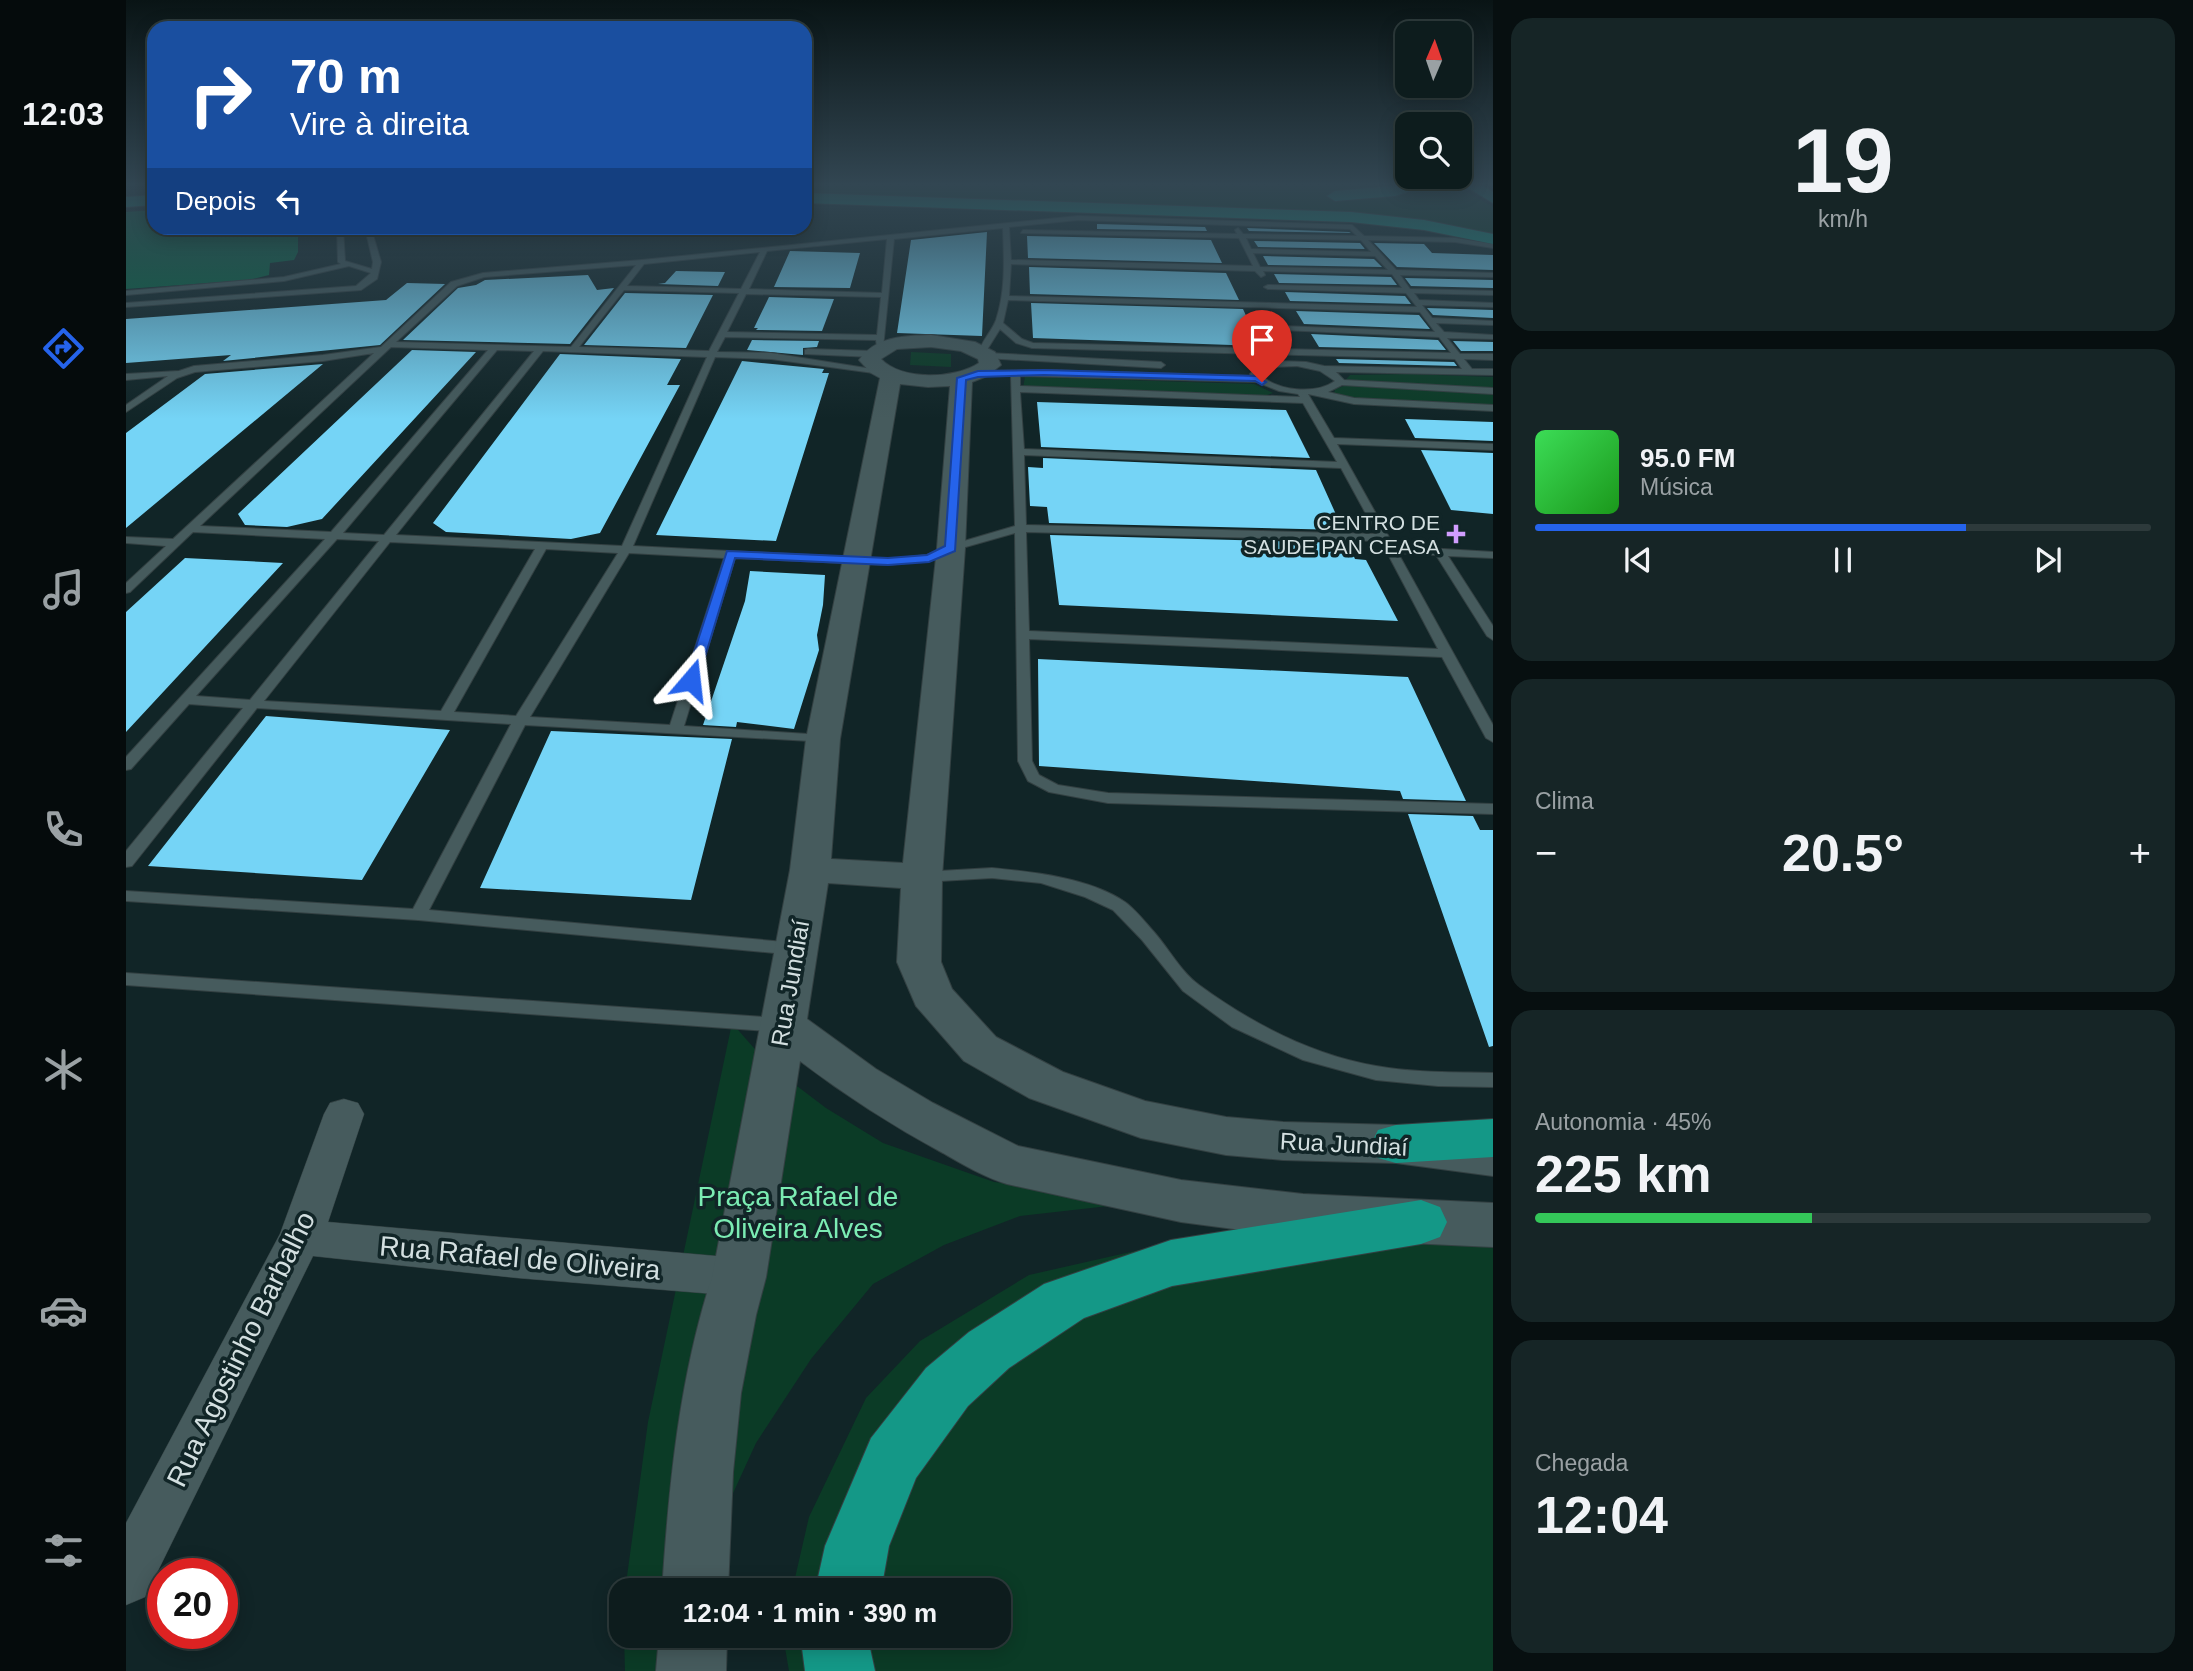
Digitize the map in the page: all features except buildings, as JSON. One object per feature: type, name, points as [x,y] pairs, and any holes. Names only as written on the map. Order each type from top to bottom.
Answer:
[{"type":"highway","points":[[1396,1144],[1493,1138]]},
{"type":"highway","points":[[851,1578],[857,1546],[892,1459],[947,1387],[989,1350],[1064,1301],[1171,1263],[1420,1222]]},
{"type":"highway","points":[[836,1648],[840,1671]]},
{"type":"street","points":[[931,341],[968,346],[977,365],[925,380],[881,357],[902,343],[931,341]]},
{"type":"street","name":"Rua Jundiaí","points":[[696,1578],[700,1480],[723,1324],[739,1277],[810,870],[822,739],[856,560],[881,357]]},
{"type":"street","name":"Rua Jundiaí","points":[[977,365],[951,548],[922,877],[919,962],[932,995],[956,1025],[981,1049],[1046,1085],[1141,1119],[1226,1136],[1396,1144],[1493,1156]]},
{"type":"street","points":[[810,870],[922,877]]},
{"type":"street","points":[[783,1025],[859,1081],[916,1116],[1007,1164],[1181,1201],[1303,1216],[1493,1224]]},
{"type":"street","name":"Rua Agostinho Barbalho","points":[[126,1578],[301,1237],[344,1114]]},
{"type":"street","name":"Rua Rafael de Oliveira","points":[[301,1237],[518,1259],[739,1277]]},
{"type":"street","points":[[691,1671],[692,1648]]},
{"type":"lane","points":[[126,305],[349,290],[365,285],[374,278],[377,263]]},
{"type":"lane","points":[[126,589],[454,284],[470,278],[631,263]]},
{"type":"lane","points":[[573,350],[641,263]]},
{"type":"lane","points":[[418,915],[520,721],[627,548],[712,354],[758,263]]},
{"type":"lane","points":[[881,357],[888,263]]},
{"type":"lane","points":[[977,365],[1004,312],[1007,263]]},
{"type":"lane","points":[[1042,263],[1493,275]]},
{"type":"lane","points":[[1255,263],[1279,308],[1288,363]]},
{"type":"lane","points":[[1385,263],[1493,266]]},
{"type":"lane","points":[[1385,263],[1469,372]]},
{"type":"lane","points":[[126,293],[284,279],[346,265],[375,272]]},
{"type":"lane","points":[[1268,287],[1493,293]]},
{"type":"lane","points":[[623,288],[885,295]]},
{"type":"lane","points":[[1004,298],[1279,308],[1422,310]]},
{"type":"lane","points":[[1416,302],[1493,305]]},
{"type":"lane","points":[[1429,320],[1493,323]]},
{"type":"lane","points":[[999,324],[1019,341],[1032,345],[1493,357]]},
{"type":"lane","points":[[1282,328],[1493,337]]},
{"type":"lane","points":[[722,334],[881,357]]},
{"type":"lane","points":[[126,377],[386,347],[881,357]]},
{"type":"lane","points":[[126,766],[335,535],[494,348]]},
{"type":"lane","points":[[126,862],[540,349]]},
{"type":"lane","points":[[746,355],[881,357]]},
{"type":"lane","points":[[977,365],[1056,362],[1177,366]]},
{"type":"lane","points":[[977,365],[1015,373],[1258,374],[1288,363],[1323,369],[1493,372]]},
{"type":"lane","points":[[1245,368],[1258,374],[1272,386],[1307,394],[1354,401],[1493,408]]},
{"type":"lane","points":[[1323,369],[1339,378],[1340,382]]},
{"type":"lane","points":[[126,410],[182,372]]},
{"type":"lane","points":[[1015,373],[1026,761],[1033,778],[1054,789],[1108,798],[1493,809]]},
{"type":"lane","points":[[1015,389],[1307,394],[1336,386],[1340,382],[1493,391]]},
{"type":"lane","points":[[1307,394],[1330,441],[1493,738]]},
{"type":"lane","points":[[1330,441],[1493,447]]},
{"type":"lane","points":[[1019,452],[1344,465]]},
{"type":"lane","points":[[191,529],[888,562],[929,558],[951,548],[1020,528],[1387,544],[1440,552],[1493,555]]},
{"type":"lane","points":[[126,540],[176,543]]},
{"type":"lane","points":[[444,716],[543,544]]},
{"type":"lane","points":[[1440,552],[1493,636]]},
{"type":"lane","points":[[676,730],[731,554]]},
{"type":"lane","points":[[1024,635],[1446,653]]},
{"type":"lane","points":[[188,700],[822,739]]},
{"type":"lane","points":[[922,877],[992,873],[1030,876],[1091,893],[1119,905],[1189,987],[1239,1022],[1310,1055],[1376,1073],[1438,1079],[1493,1080]]},
{"type":"lane","points":[[126,896],[418,915],[796,949]]},
{"type":"lane","points":[[126,979],[783,1025]]},
{"type":"green space","points":[[126,263],[270,263],[269,275],[249,280],[126,289]]},
{"type":"green space","points":[[911,352],[951,354],[951,367],[910,365]]},
{"type":"green space","points":[[1350,375],[1493,377],[1493,408],[1374,403],[1334,395],[1335,389],[1350,384],[1343,383]]},
{"type":"green space","points":[[1025,377],[1254,384],[1273,393],[1259,398],[1023,388]]},
{"type":"green space","name":"Praça Rafael de Oliveira Alves","points":[[732,1023],[768,1064],[826,1108],[883,1143],[994,1182],[1153,1201],[1020,1216],[944,1245],[873,1284],[811,1359],[756,1443],[713,1537],[711,1578],[627,1578],[648,1422]]},
{"type":"green space","points":[[1493,1236],[1493,1671],[789,1671],[785,1648],[1011,1648],[1011,1578],[795,1578],[809,1517],[866,1398],[920,1341],[1029,1275],[1170,1243]]},
{"type":"green space","points":[[624,1648],[709,1648],[710,1671],[625,1671]]},
{"type":"place","name":"CENTRO DE SAUDE PAN CEASA","points":[[1456,534]]},
{"type":"route","points":[[691,680],[731,554],[888,562],[929,558],[951,548],[961,378],[978,374],[1044,373],[1257,379],[1262,382]]}]
